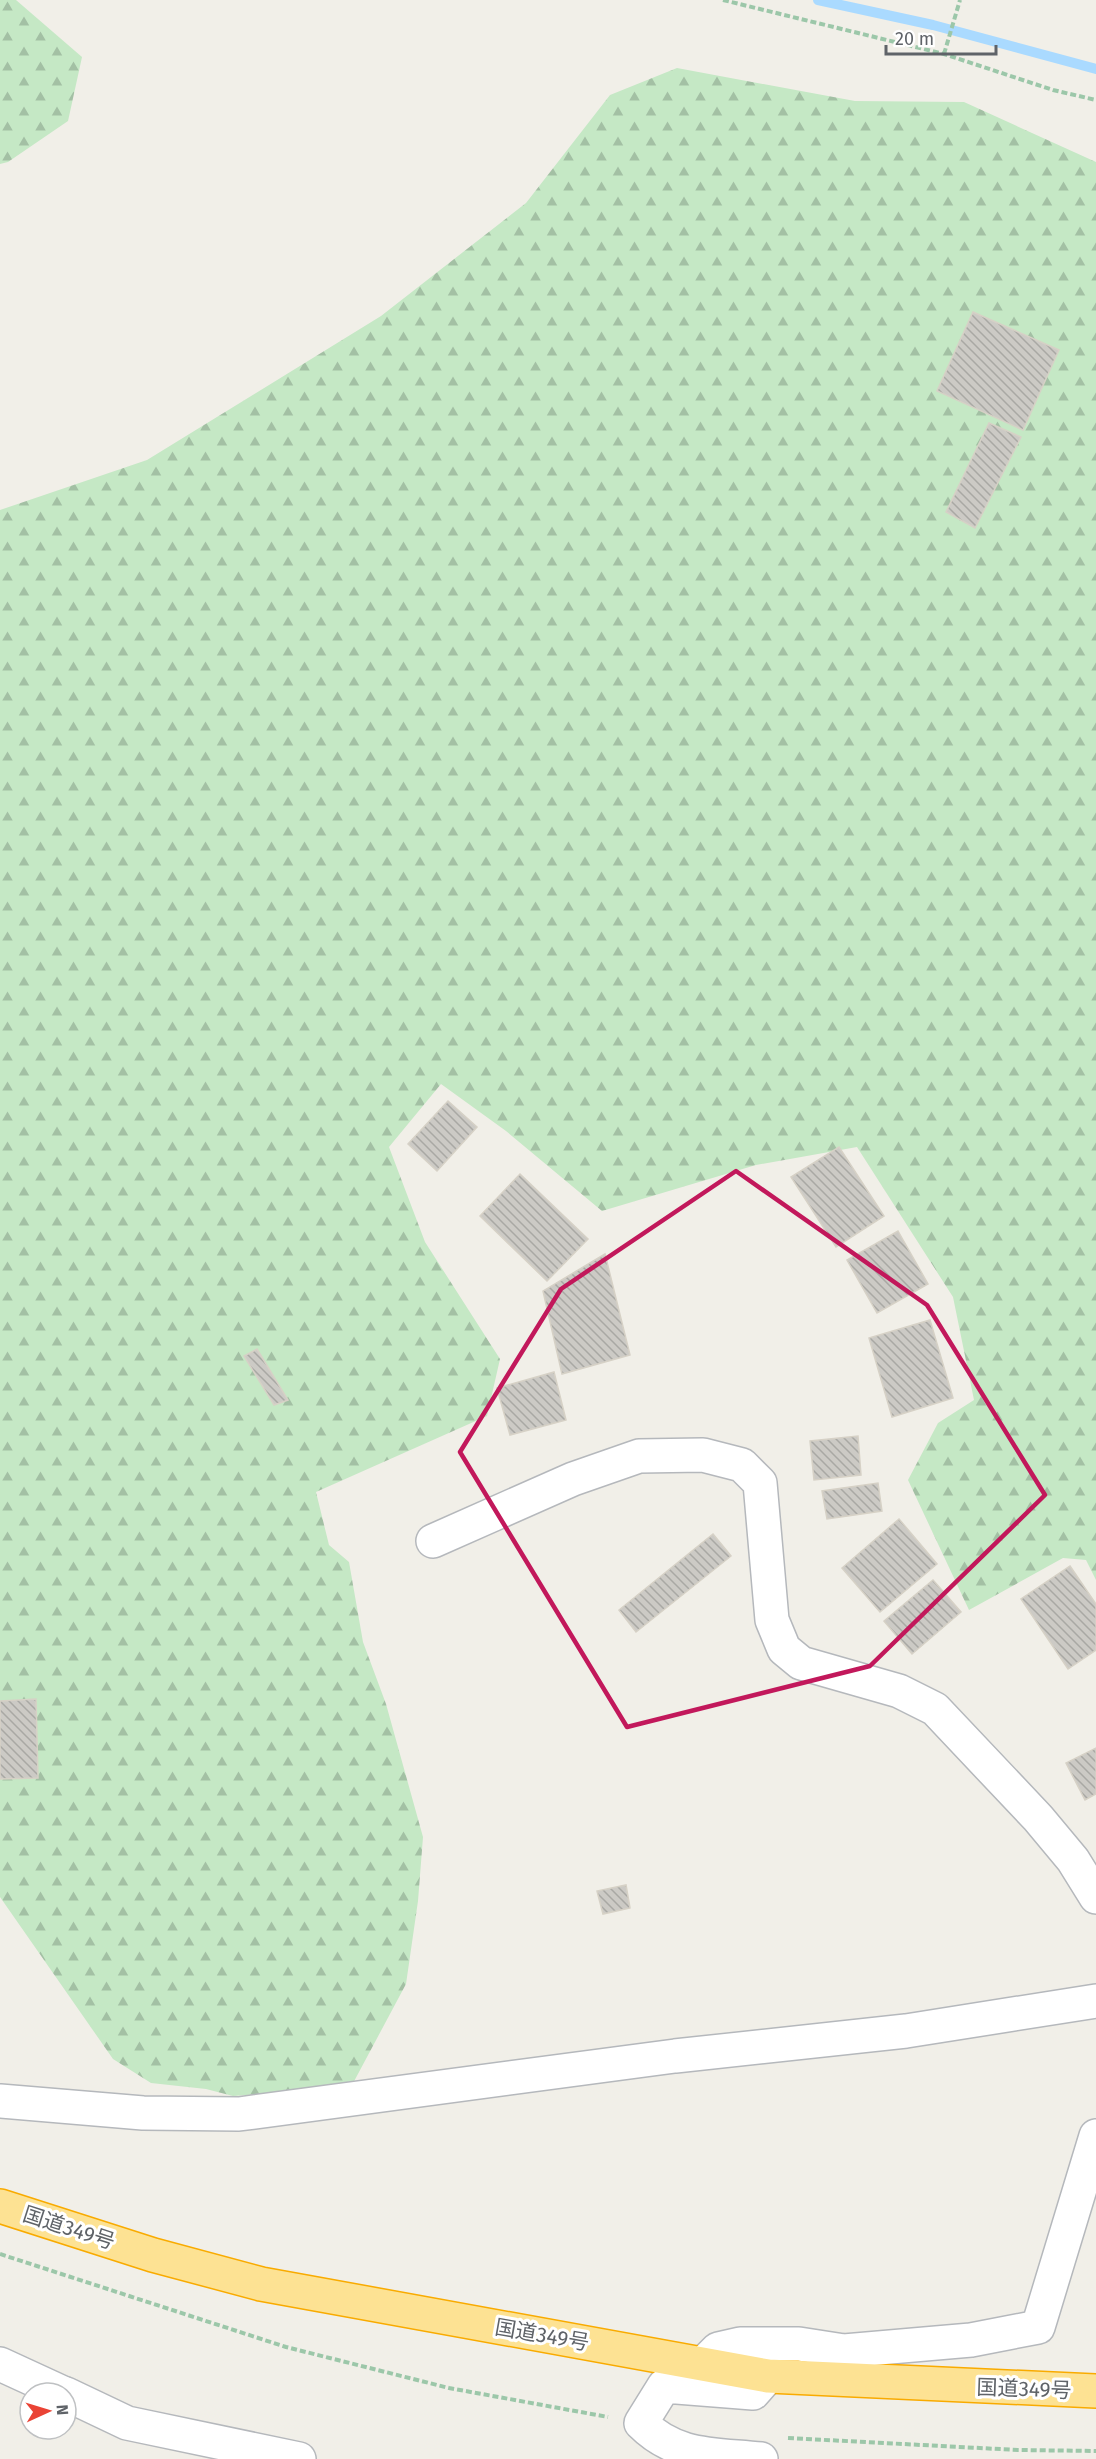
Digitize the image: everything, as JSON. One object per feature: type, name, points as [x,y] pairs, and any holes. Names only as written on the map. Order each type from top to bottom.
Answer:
[{"type":"highway","name":"国道349号","points":[[0,2206],[153,2255],[261,2284],[768,2376],[1096,2391]]},
{"type":"street","points":[[434,1541],[573,1479],[639,1456],[702,1455],[742,1465],[760,1483],[772,1620],[784,1649],[801,1663],[899,1691],[935,1708],[1038,1818],[1072,1860],[1096,1897]]},
{"type":"street","points":[[0,2101],[143,2113],[239,2114],[675,2056],[906,2031],[1096,2001]]},
{"type":"street","points":[[703,2364],[718,2349],[740,2344],[799,2344],[844,2351],[971,2340],[1038,2327],[1096,2136]]},
{"type":"street","points":[[0,2364],[37,2381]]},
{"type":"street","points":[[768,2376],[753,2393],[664,2386],[641,2423],[653,2435],[677,2449],[769,2448]]},
{"type":"street","points":[[78,2400],[127,2422],[299,2459]]},
{"type":"path","points":[[723,0],[944,54],[1053,90],[1096,100]]},
{"type":"path","points":[[944,54],[960,0]]},
{"type":"path","points":[[0,2254],[286,2347],[449,2388],[641,2423]]},
{"type":"path","points":[[769,2448],[1096,2451]]},
{"type":"highlighted area","points":[[736,1171],[927,1305],[1045,1495],[870,1666],[627,1727],[460,1452],[561,1289]]},
{"type":"green space","points":[[0,0],[16,0],[82,57],[68,121],[8,162],[0,164]]},
{"type":"green space","points":[[677,68],[855,101],[964,102],[1096,162],[1096,1580],[1086,1560],[1063,1558],[969,1610],[908,1480],[938,1423],[974,1400],[953,1297],[857,1147],[756,1165],[602,1211],[506,1131],[441,1084],[389,1147],[425,1242],[500,1359],[487,1416],[316,1492],[329,1545],[349,1562],[363,1642],[386,1704],[423,1837],[418,1901],[406,1984],[351,2087],[233,2096],[206,2089],[151,2083],[113,2059],[0,1897],[0,510],[147,460],[381,316],[526,203],[610,95]]},
{"type":"building","points":[[973,312],[1059,350],[1023,430],[937,391]]},
{"type":"building","points":[[989,423],[1021,437],[975,528],[946,512]]},
{"type":"building","points":[[448,1101],[477,1127],[437,1171],[408,1144]]},
{"type":"building","points":[[839,1147],[884,1216],[836,1247],[791,1177]]},
{"type":"building","points":[[520,1174],[588,1239],[547,1281],[480,1216]]},
{"type":"building","points":[[898,1231],[928,1284],[877,1313],[847,1260]]},
{"type":"building","points":[[605,1254],[630,1355],[562,1374],[543,1291]]},
{"type":"building","points":[[930,1320],[953,1398],[892,1417],[869,1338]]},
{"type":"building","points":[[257,1349],[288,1400],[274,1405],[244,1356]]},
{"type":"building","points":[[554,1372],[566,1420],[510,1435],[497,1388]]},
{"type":"building","points":[[858,1436],[861,1475],[814,1480],[810,1441]]},
{"type":"building","points":[[878,1483],[882,1511],[827,1519],[822,1491]]},
{"type":"building","points":[[899,1519],[937,1564],[880,1612],[842,1568]]},
{"type":"building","points":[[713,1534],[731,1556],[636,1632],[619,1610]]},
{"type":"building","points":[[1070,1566],[1096,1604],[1096,1650],[1068,1669],[1021,1599]]},
{"type":"building","points":[[933,1580],[961,1612],[912,1654],[884,1621]]},
{"type":"building","points":[[36,1699],[38,1778],[0,1779],[0,1701]]},
{"type":"building","points":[[1096,1748],[1096,1794],[1085,1800],[1066,1763]]},
{"type":"building","points":[[626,1885],[630,1908],[603,1914],[597,1891]]},
{"type":"waterway","points":[[818,0],[933,25],[1096,69]]}]
